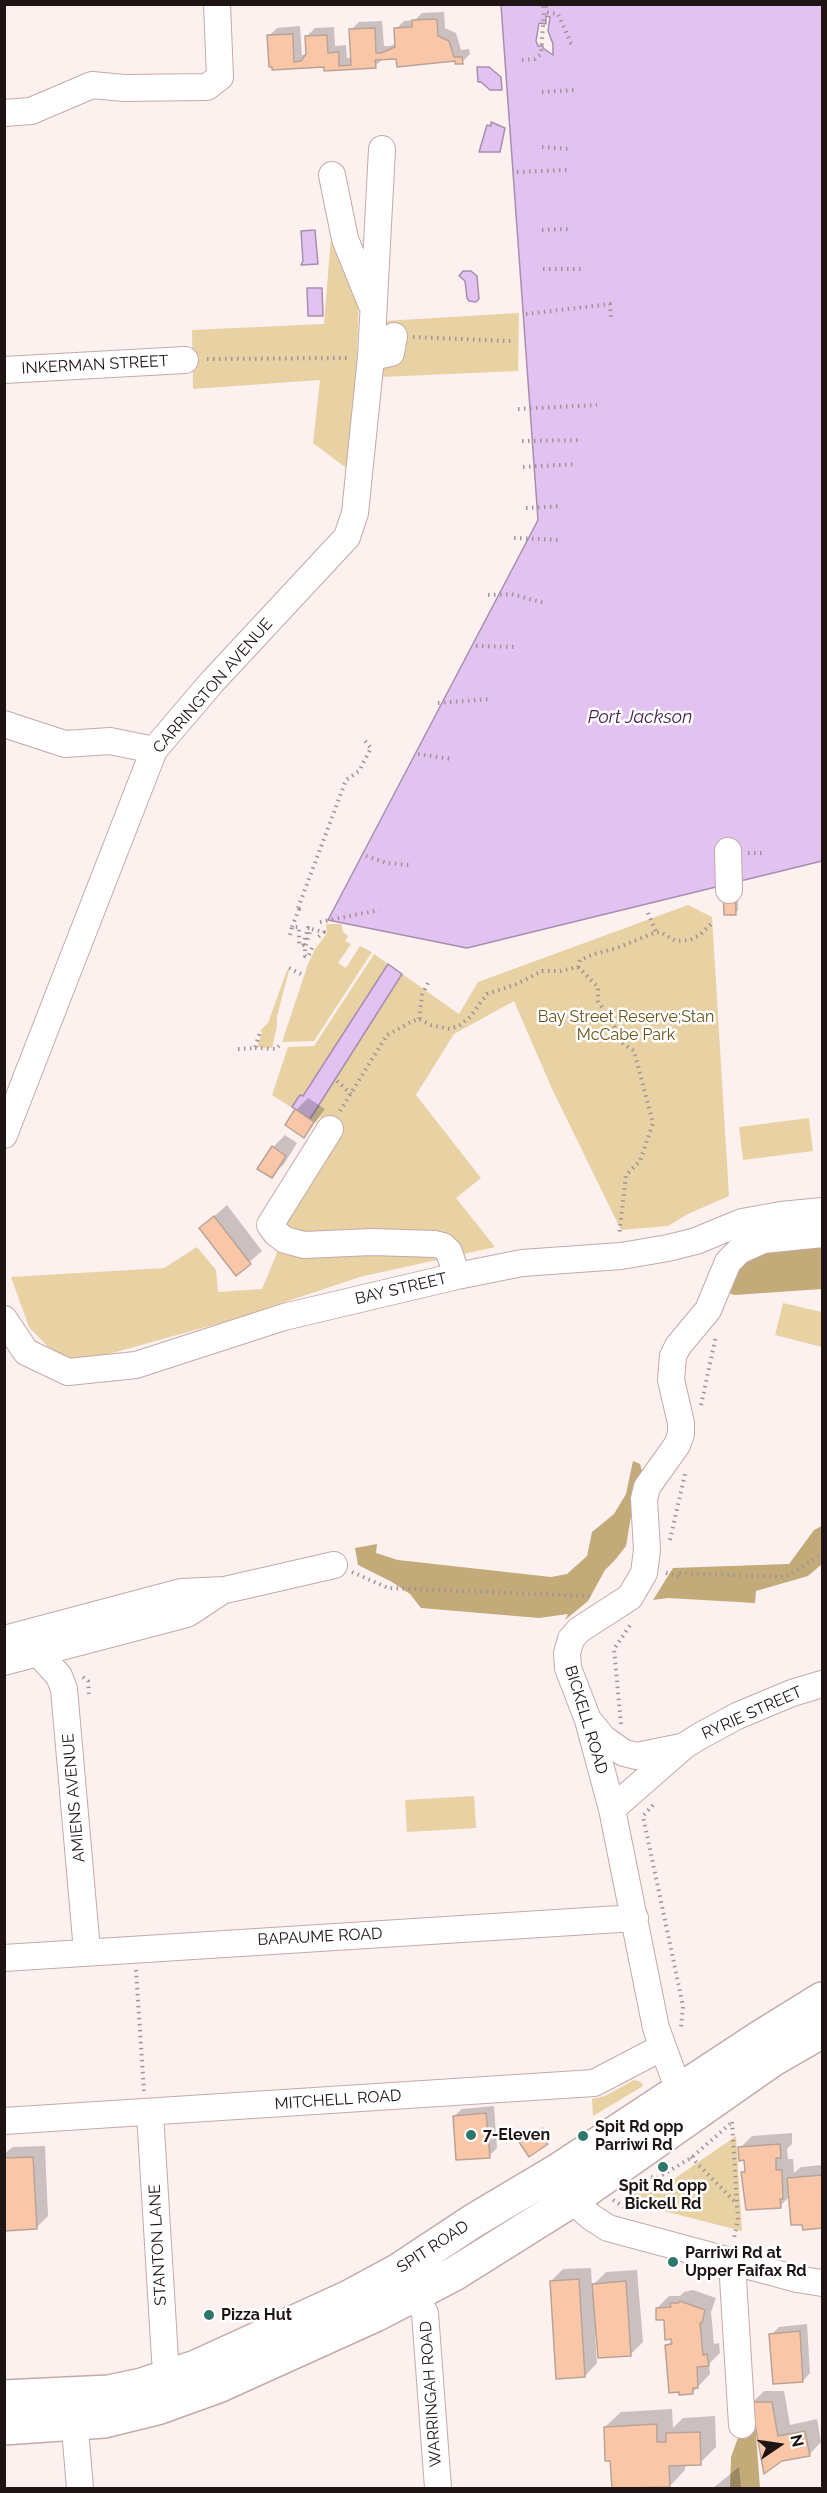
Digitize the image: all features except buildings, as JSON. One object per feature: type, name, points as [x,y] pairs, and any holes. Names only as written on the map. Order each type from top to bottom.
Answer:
[{"type":"highway","name":"SPIT ROAD","points":[[4,2428],[73,2409],[109,2392],[168,2377],[289,2326],[407,2282],[454,2274],[572,2200],[759,2038],[822,1999]]},
{"type":"highway","name":"SPIT ROAD","points":[[4,2397],[73,2409],[134,2415],[190,2398],[322,2341],[407,2282],[472,2221],[557,2171],[772,2060],[822,2031]]},
{"type":"street","points":[[4,113],[31,111],[92,85],[124,88],[207,87],[220,77],[217,4]]},
{"type":"street","name":"CARRINGTON AVENUE","points":[[4,1135],[154,750],[212,682],[347,537],[355,513],[371,357],[382,149]]},
{"type":"street","name":"CARRINGTON AVENUE","points":[[332,175],[345,239],[374,311]]},
{"type":"street","points":[[371,357],[392,353],[394,336]]},
{"type":"street","name":"INKERMAN STREET","points":[[4,370],[185,360]]},
{"type":"street","points":[[4,724],[65,744],[110,741],[154,750]]},
{"type":"street","points":[[728,851],[729,890]]},
{"type":"street","points":[[333,1123],[270,1225],[276,1233],[285,1240],[304,1245],[372,1242],[435,1244],[443,1246],[449,1252],[457,1276]]},
{"type":"street","name":"BAY STREET","points":[[4,1319],[26,1352],[68,1372],[136,1365],[284,1317],[457,1276],[522,1263],[620,1248],[668,1248],[696,1241],[742,1222],[822,1211]]},
{"type":"street","points":[[630,1597],[639,1585],[646,1562],[644,1505],[647,1487],[677,1445],[681,1434],[681,1423],[671,1380],[673,1356],[678,1346],[708,1310],[728,1262],[739,1251],[763,1240],[822,1234]]},
{"type":"street","points":[[4,1639],[181,1592],[225,1590],[334,1565]]},
{"type":"street","points":[[4,1662],[187,1614],[225,1590]]},
{"type":"street","name":"BICKELL ROAD","points":[[630,1597],[591,1620],[571,1639],[567,1653],[568,1668],[588,1720],[612,1809],[657,2028],[686,2103]]},
{"type":"street","name":"AMIENS AVENUE","points":[[38,1653],[59,1676],[64,1689],[87,1951]]},
{"type":"street","name":"RYRIE STREET","points":[[612,1809],[684,1746],[737,1716],[792,1693],[822,1684]]},
{"type":"street","name":"RYRIE STREET","points":[[588,1720],[603,1738],[624,1753],[637,1756],[684,1746]]},
{"type":"street","name":"BAPAUME ROAD","points":[[4,1958],[635,1918]]},
{"type":"street","name":"MITCHELL ROAD","points":[[4,2121],[594,2083],[663,2047]]},
{"type":"street","name":"STANTON LANE","points":[[150,2113],[168,2377]]},
{"type":"street","points":[[572,2200],[608,2228],[733,2250],[797,2279],[822,2283]]},
{"type":"street","points":[[733,2250],[742,2425]]},
{"type":"street","name":"WARRINGAH ROAD","points":[[407,2282],[425,2313],[438,2488]]},
{"type":"street","points":[[73,2409],[80,2488]]},
{"type":"path","points":[[522,60],[532,59],[541,54],[544,12],[558,14],[573,43]]},
{"type":"path","points":[[542,92],[575,90]]},
{"type":"path","points":[[542,147],[571,149]]},
{"type":"path","points":[[517,172],[567,170]]},
{"type":"path","points":[[542,230],[570,229]]},
{"type":"path","points":[[543,269],[581,269]]},
{"type":"path","points":[[526,314],[610,304],[610,318]]},
{"type":"path","points":[[394,336],[512,341]]},
{"type":"path","points":[[185,360],[371,357]]},
{"type":"path","points":[[518,408],[597,405]]},
{"type":"path","points":[[522,441],[579,440]]},
{"type":"path","points":[[524,467],[576,464]]},
{"type":"path","points":[[526,508],[562,506]]},
{"type":"path","points":[[514,538],[561,540]]},
{"type":"path","points":[[488,596],[511,594],[545,603]]},
{"type":"path","points":[[476,646],[518,647]]},
{"type":"path","points":[[438,703],[491,699]]},
{"type":"path","points":[[290,935],[299,909],[296,908],[346,780],[359,771],[371,747],[365,741]]},
{"type":"path","points":[[418,754],[451,759]]},
{"type":"path","points":[[366,856],[387,863],[409,864]]},
{"type":"path","points":[[320,922],[379,910]]},
{"type":"path","points":[[648,913],[656,932]]},
{"type":"path","points":[[578,966],[580,960],[656,932],[676,941],[685,941],[700,935],[711,924]]},
{"type":"path","points":[[292,927],[299,927],[299,944],[303,945],[308,928],[324,932],[315,939]]},
{"type":"path","points":[[311,929],[305,947],[305,956],[308,957],[312,948]]},
{"type":"path","points":[[419,1018],[431,1025],[450,1029],[470,1017],[487,994],[517,984],[543,971],[578,966]]},
{"type":"path","points":[[578,966],[598,987],[598,1001],[616,1029],[612,1036],[634,1051],[653,1123],[640,1161],[626,1175],[620,1248]]},
{"type":"path","points":[[289,968],[301,974]]},
{"type":"path","points":[[419,1018],[422,995],[428,983]]},
{"type":"path","points":[[333,1123],[387,1035],[419,1018]]},
{"type":"path","points":[[255,1048],[260,1032]]},
{"type":"path","points":[[238,1049],[276,1049],[279,1046]]},
{"type":"path","points":[[337,1081],[351,1094]]},
{"type":"path","points":[[663,1572],[679,1577],[679,1573],[786,1577],[822,1554]]},
{"type":"path","points":[[334,1565],[388,1588],[630,1597]]},
{"type":"path","points":[[658,1799],[643,1816],[683,2006],[680,2023]]},
{"type":"path","points":[[136,1981],[143,2084]]},
{"type":"path","points":[[732,2122],[738,2220],[733,2250]]},
{"type":"path","points":[[691,2157],[737,2205]]},
{"type":"green space","points":[[331,237],[359,293],[353,473],[313,443],[320,380],[193,389],[192,330],[324,324]]},
{"type":"green space","points":[[519,313],[518,371],[380,377],[384,321]]},
{"type":"green space","name":"Bay Street Reserve;Stan McCabe Park","points":[[688,905],[712,917],[729,1196],[688,1214],[668,1226],[621,1230],[553,1091],[514,1001],[454,1034],[416,1095],[481,1178],[456,1198],[495,1247],[360,1277],[231,1320],[105,1355],[72,1360],[48,1347],[29,1327],[11,1277],[164,1268],[197,1247],[216,1270],[218,1292],[262,1289],[279,1248],[278,1222],[336,1128],[320,1117],[316,1123],[272,1095],[288,1047],[314,1046],[374,954],[459,1014],[478,982]]},
{"type":"green space","points":[[326,924],[341,924],[343,932],[348,936],[345,941],[351,944],[338,963],[346,968],[360,946],[372,952],[314,1041],[282,1042],[308,964],[315,949],[327,933]]},
{"type":"green space","points":[[287,970],[289,971],[277,1016],[272,1048],[257,1047],[262,1032],[260,1031],[268,1023]]},
{"type":"green space","points":[[809,1118],[813,1151],[743,1160],[739,1127]]},
{"type":"green space","points":[[783,1303],[822,1312],[822,1347],[775,1335]]},
{"type":"green space","points":[[474,1796],[476,1828],[407,1832],[405,1800]]},
{"type":"green space","points":[[634,2080],[641,2082],[643,2086],[593,2116],[592,2099],[605,2096]]},
{"type":"green space","points":[[736,2136],[742,2231],[628,2202],[629,2193],[643,2188],[661,2188]]},
{"type":"shaded area","points":[[822,1244],[822,1289],[734,1295],[729,1293],[742,1263],[752,1254]]},
{"type":"shaded area","points":[[633,1461],[640,1464],[642,1471],[634,1498],[626,1546],[605,1570],[588,1601],[565,1620],[568,1614],[539,1618],[421,1608],[410,1594],[358,1565],[355,1548],[377,1544],[376,1553],[398,1560],[551,1577],[567,1574],[587,1556],[592,1532],[614,1514],[626,1494]]},
{"type":"shaded area","points":[[822,1526],[822,1564],[808,1576],[756,1591],[755,1603],[668,1598],[653,1600],[673,1568],[789,1564],[814,1530]]},
{"type":"shaded area","points":[[755,2422],[760,2488],[730,2488],[731,2457],[739,2435],[753,2429]]},
{"type":"water","name":"Port Jackson","points":[[547,4],[822,5],[822,861],[467,948],[328,920],[538,520],[501,5],[547,7]],"holes":[[[546,16],[550,17],[548,31],[553,44],[553,55],[543,46],[538,46],[536,41],[539,23],[546,24]]]},
{"type":"water","points":[[477,67],[489,67],[501,77],[502,90],[490,90],[478,82]]},
{"type":"water","points":[[491,122],[505,128],[500,152],[479,152],[487,125],[491,126]]},
{"type":"water","points":[[315,230],[318,264],[301,265],[303,261],[301,231]]},
{"type":"water","points":[[463,271],[471,271],[477,276],[479,299],[476,302],[469,301],[467,298],[465,281],[459,276]]},
{"type":"water","points":[[307,288],[322,288],[323,316],[308,316]]},
{"type":"water","points":[[388,964],[402,974],[310,1119],[292,1107],[300,1095],[303,1096]]},
{"type":"place","name":"7-Eleven","points":[[471,2135]]},
{"type":"place","name":"Spit Rd opp Parriwi Rd","points":[[583,2136]]},
{"type":"place","name":"Spit Rd opp Bickell Rd","points":[[663,2167]]},
{"type":"place","name":"Parriwi Rd at Upper Faifax Rd","points":[[673,2262]]},
{"type":"place","name":"Pizza Hut","points":[[209,2315]]}]
